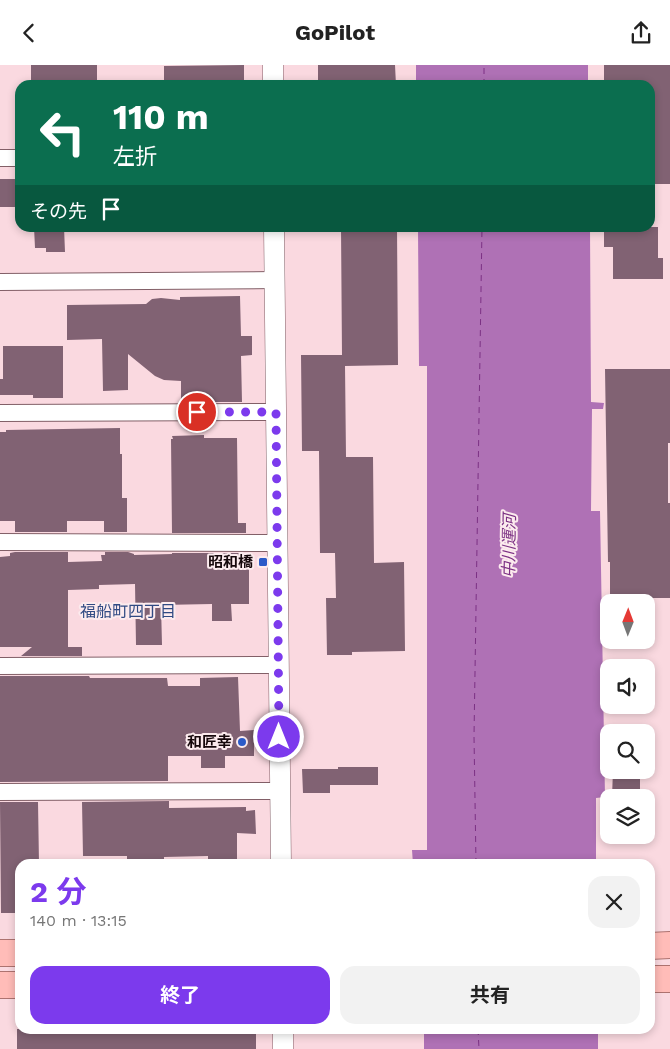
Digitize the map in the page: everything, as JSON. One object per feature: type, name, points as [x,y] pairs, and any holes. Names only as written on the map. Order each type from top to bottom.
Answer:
[{"type":"highway","points":[[655,945],[670,945]]},
{"type":"highway","points":[[0,953],[15,953]]},
{"type":"highway","points":[[655,979],[670,979]]},
{"type":"highway","points":[[0,985],[15,985]]},
{"type":"street","points":[[273,65],[273,80]]},
{"type":"street","points":[[0,158],[15,158]]},
{"type":"street","points":[[274,232],[281,859]]},
{"type":"street","points":[[0,282],[275,280]]},
{"type":"street","points":[[0,413],[276,412]]},
{"type":"street","points":[[0,542],[278,543]]},
{"type":"street","points":[[0,666],[279,665]]},
{"type":"street","points":[[0,792],[280,791]]},
{"type":"street","points":[[283,1034],[283,1049]]},
{"type":"water","points":[[416,65],[588,65],[588,80],[416,80]]},
{"type":"water","name":"中川運河","points":[[418,232],[590,232],[591,402],[604,403],[603,409],[592,409],[591,511],[600,511],[600,649],[602,649],[603,659],[600,659],[600,714],[604,714],[604,724],[600,724],[600,779],[605,779],[605,789],[600,789],[600,798],[596,798],[596,859],[413,859],[412,850],[427,850],[427,366],[419,366]]},
{"type":"water","points":[[424,1034],[598,1034],[598,1049],[424,1049]]},
{"type":"building","points":[[31,65],[97,65],[97,80],[31,80]]},
{"type":"building","points":[[244,65],[244,80],[164,80],[164,66]]},
{"type":"building","points":[[318,65],[395,65],[396,80],[318,80]]},
{"type":"building","points":[[604,65],[670,65],[670,184],[655,184],[655,80],[604,80]]},
{"type":"building","points":[[0,179],[15,179],[15,207],[0,207]]},
{"type":"building","points":[[655,227],[658,227],[658,258],[663,258],[663,279],[613,279],[613,247],[604,247],[604,232],[655,232]]},
{"type":"building","points":[[34,232],[64,232],[65,252],[46,252],[46,248],[35,248]]},
{"type":"building","points":[[341,232],[397,232],[398,365],[345,366],[346,457],[373,457],[374,563],[404,562],[405,651],[352,652],[352,655],[327,655],[326,598],[336,598],[335,553],[320,553],[319,451],[302,451],[301,355],[342,355]]},
{"type":"building","points":[[240,296],[241,336],[252,336],[252,355],[241,356],[242,402],[181,402],[181,381],[164,380],[155,376],[128,354],[128,390],[103,391],[102,339],[67,340],[67,305],[146,304],[152,299],[161,298],[180,300],[180,297]]},
{"type":"building","points":[[3,346],[63,346],[63,398],[33,398],[33,395],[0,395],[0,379],[3,379]]},
{"type":"building","points":[[605,369],[670,369],[668,503],[670,503],[670,598],[655,598],[655,594],[610,594],[610,562],[608,562]]},
{"type":"building","points":[[120,428],[122,498],[127,498],[127,532],[104,532],[104,521],[67,521],[67,532],[15,532],[15,521],[0,521],[0,432],[6,432],[6,430]]},
{"type":"building","points":[[204,435],[204,438],[237,438],[238,523],[246,523],[246,533],[172,533],[171,439],[173,439],[172,436]]},
{"type":"building","points":[[68,552],[68,562],[102,561],[101,555],[105,555],[105,552],[128,552],[134,555],[246,553],[246,559],[249,559],[249,604],[231,604],[232,621],[212,621],[212,604],[161,605],[162,645],[136,645],[135,584],[99,585],[99,589],[68,590],[68,647],[82,647],[82,656],[21,656],[32,647],[0,647],[0,557],[10,556],[10,553]]},
{"type":"building","points":[[0,676],[167,678],[168,686],[200,686],[200,678],[238,677],[240,731],[254,730],[254,756],[225,756],[225,768],[201,768],[201,756],[168,756],[168,781],[0,782]]},
{"type":"building","points":[[338,767],[378,767],[378,785],[330,785],[330,793],[303,793],[302,769],[338,769]]},
{"type":"building","points":[[613,779],[640,779],[640,789],[612,789]]},
{"type":"building","points":[[169,801],[169,808],[246,807],[246,811],[255,810],[256,834],[237,833],[237,859],[208,859],[208,856],[127,859],[127,856],[83,856],[82,802]]},
{"type":"building","points":[[0,802],[38,802],[39,859],[15,859],[15,913],[1,913]]},
{"type":"building","points":[[17,1034],[256,1034],[256,1049],[17,1049]]},
{"type":"ferry route","points":[[484,65],[484,80]]},
{"type":"ferry route","points":[[476,859],[474,736],[482,232]]},
{"type":"ferry route","points":[[478,1034],[479,1049]]},
{"type":"place","name":"昭和橋","points":[[263,562]]},
{"type":"place","name":"和匠幸","points":[[242,742]]},
{"type":"district","name":"福船町四丁目","points":[[128,611]]},
{"type":"route","points":[[197,412],[276,412],[279,737]]}]
